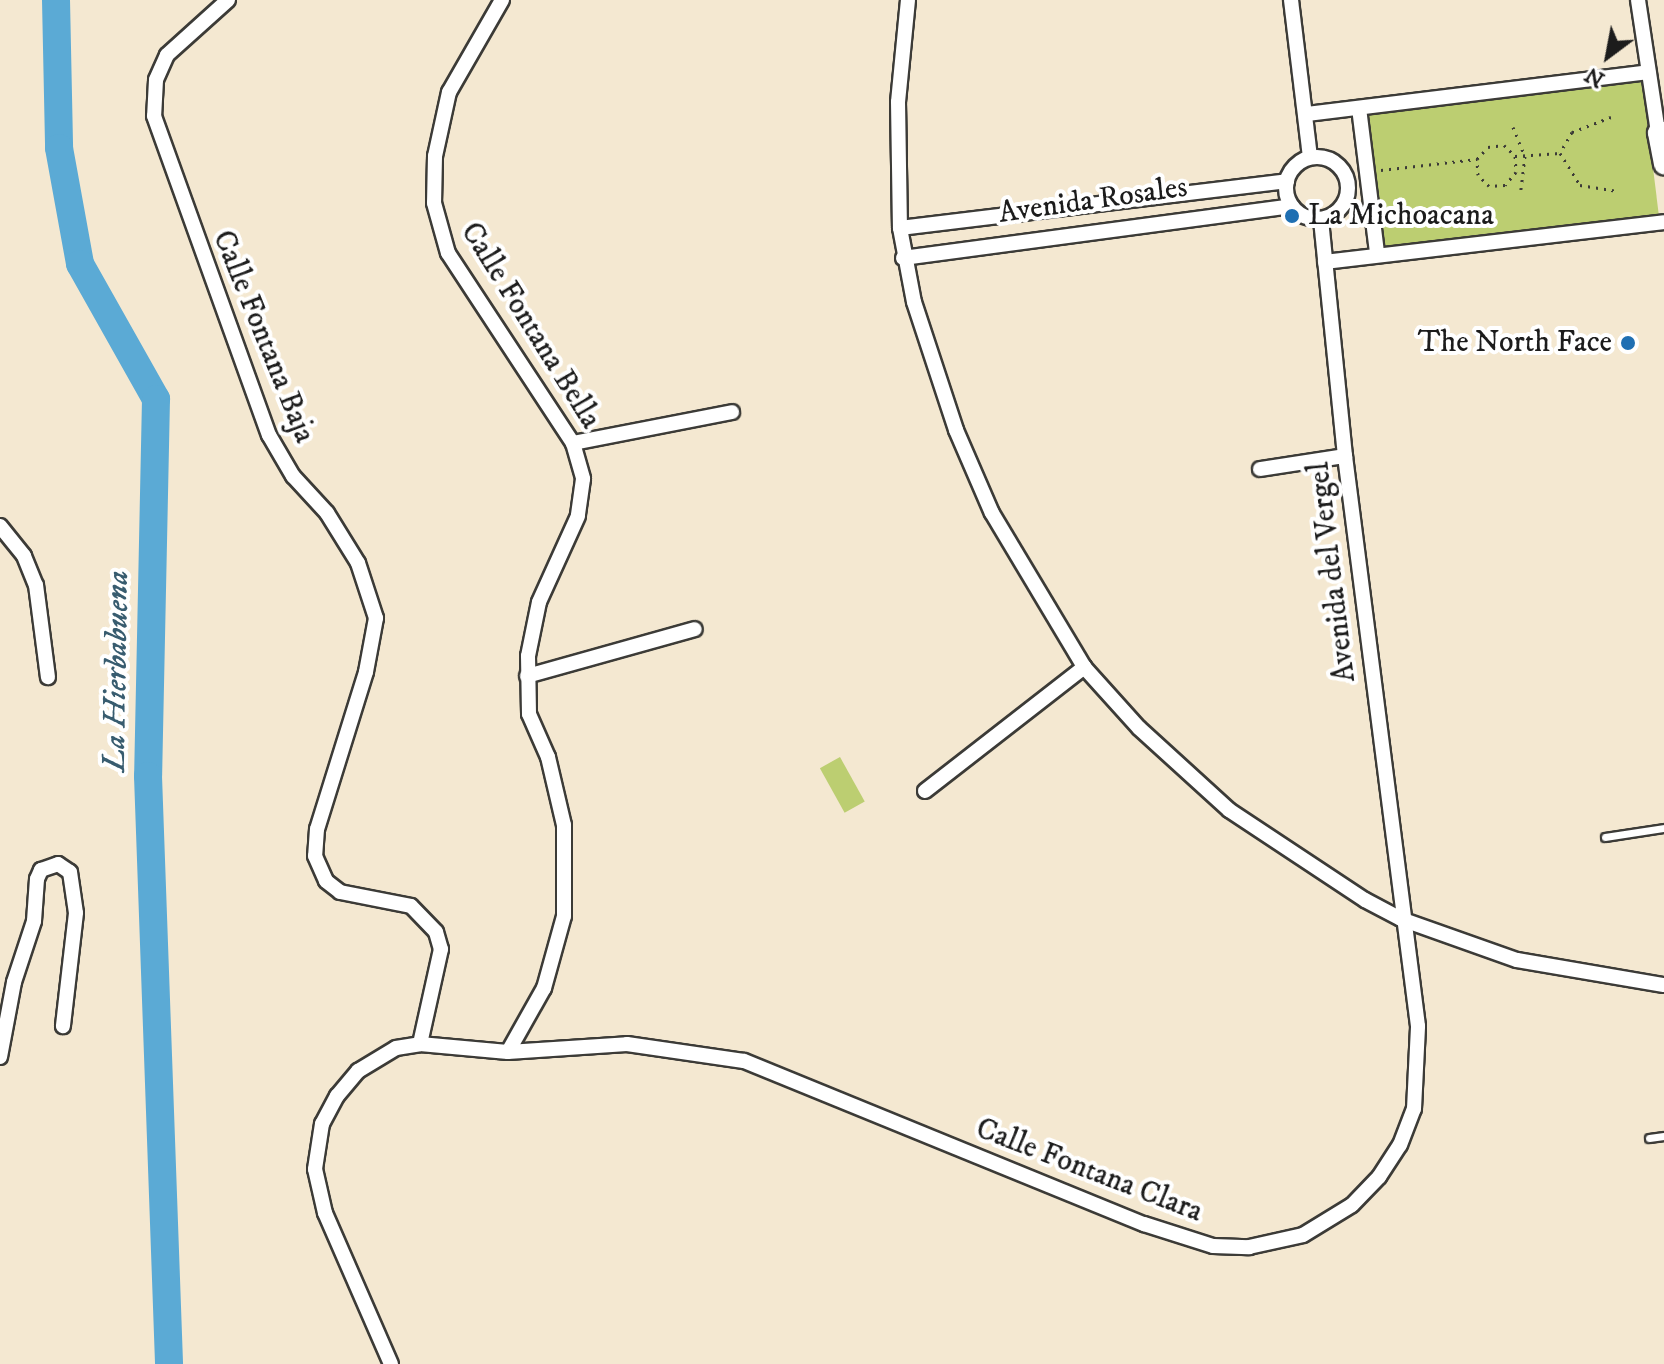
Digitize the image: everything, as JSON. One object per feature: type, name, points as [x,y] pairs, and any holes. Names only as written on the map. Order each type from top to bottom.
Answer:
[{"type":"street","name":"Calle Fontana Baja","points":[[228,0],[167,55],[156,80],[154,116],[269,435],[293,476],[327,513],[358,563],[376,618],[366,672],[315,838],[315,856],[326,881],[340,892],[411,906],[436,932],[441,949],[420,1044]]},
{"type":"street","name":"Calle Fontana Bella","points":[[502,0],[449,92],[435,156],[434,203],[448,253],[573,443],[581,467],[581,504],[539,602],[527,676],[529,714],[560,802],[567,893],[544,988],[508,1052]]},
{"type":"street","points":[[908,0],[898,102],[903,258],[940,388],[973,472],[1020,566],[1084,667],[1158,747],[1229,810],[1306,865],[1401,919],[1517,960],[1664,985]]},
{"type":"street","points":[[1291,0],[1310,157]]},
{"type":"street","points":[[1638,0],[1664,164]]},
{"type":"street","points":[[1307,114],[1648,72]]},
{"type":"street","points":[[1359,108],[1377,253]]},
{"type":"street","points":[[1310,157],[1339,165],[1348,184],[1344,204],[1321,219],[1309,218],[1292,206],[1287,181],[1295,166],[1310,157]]},
{"type":"street","points":[[1348,184],[1367,176]]},
{"type":"street","name":"Avenida Rosales","points":[[900,228],[1103,207],[1287,181]]},
{"type":"street","name":"Avenida Rosales","points":[[903,258],[1106,228],[1292,206]]},
{"type":"street","points":[[1103,207],[1106,228]]},
{"type":"street","name":"Avenida del Vergel","points":[[1321,219],[1345,456],[1401,919]]},
{"type":"street","points":[[1325,262],[1377,253],[1664,222]]},
{"type":"street","points":[[573,443],[732,412]]},
{"type":"street","points":[[1260,469],[1345,456]]},
{"type":"street","points":[[0,526],[24,556],[36,585],[48,677]]},
{"type":"street","points":[[527,676],[695,629]]},
{"type":"street","points":[[925,791],[1084,667]]},
{"type":"street","points":[[0,1057],[14,982],[34,921],[37,879],[41,870],[58,864],[70,872],[76,913],[63,1026]]},
{"type":"street","name":"Calle Fontana Clara","points":[[508,1052],[627,1044],[744,1061],[1178,1236],[1231,1248],[1268,1245],[1303,1235],[1352,1205],[1385,1170],[1408,1127],[1418,1090],[1418,1026],[1401,919]]},
{"type":"street","points":[[391,1364],[320,1199],[316,1154],[322,1124],[346,1083],[384,1053],[420,1044],[508,1052]]},
{"type":"lane","points":[[1605,837],[1664,828]]},
{"type":"lane","points":[[1649,1138],[1664,1136]]},
{"type":"path","points":[[1560,153],[1572,132],[1611,117]]},
{"type":"path","points":[[1513,127],[1525,156],[1521,190]]},
{"type":"path","points":[[1367,176],[1477,159],[1496,146],[1504,145],[1515,156],[1516,172],[1505,185],[1489,186],[1478,175],[1477,159]]},
{"type":"path","points":[[1515,156],[1560,153]]},
{"type":"path","points":[[1560,153],[1580,185],[1618,191]]},
{"type":"green space","points":[[1642,78],[1659,217],[1383,251],[1366,112]]},
{"type":"green space","points":[[840,757],[865,802],[845,813],[820,768]]},
{"type":"waterway","name":"La Hierbabuena","points":[[56,0],[59,148],[80,264],[156,399],[148,776],[169,1364]]},
{"type":"place","name":"La Michoacana","points":[[1292,216]]},
{"type":"place","name":"The North Face","points":[[1628,343]]}]
